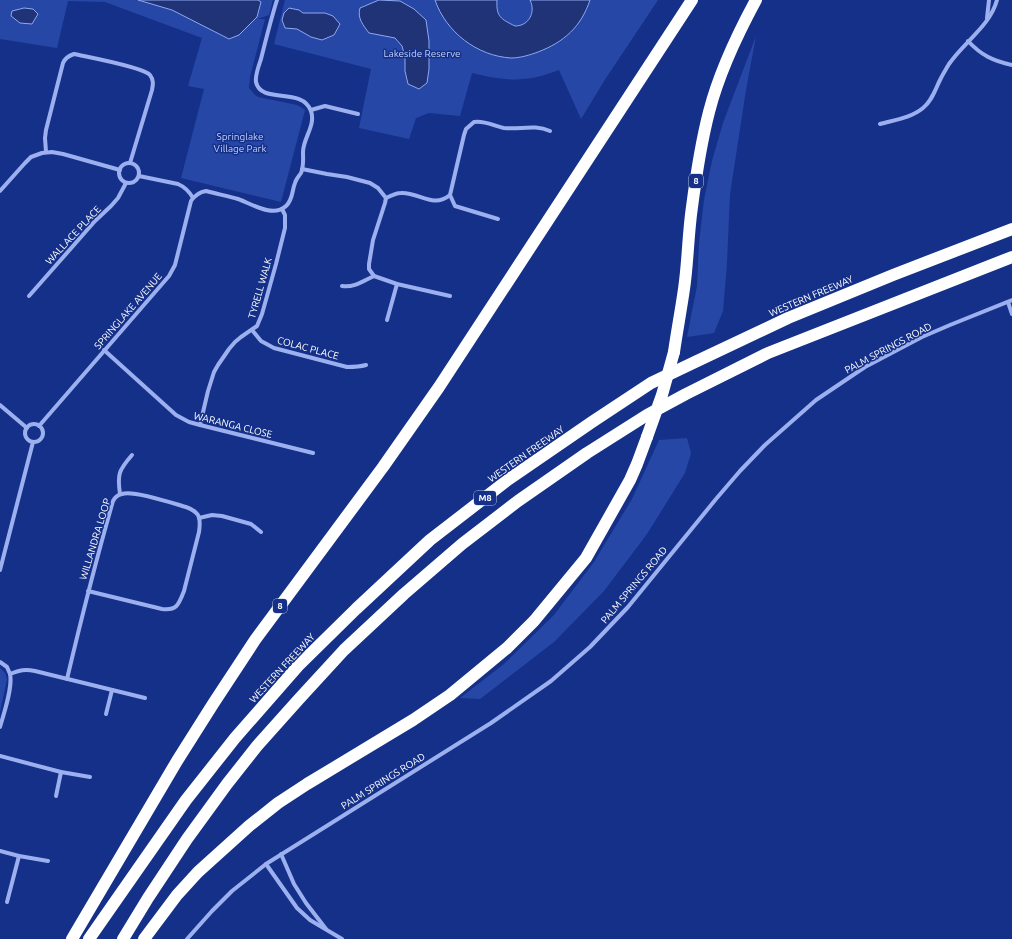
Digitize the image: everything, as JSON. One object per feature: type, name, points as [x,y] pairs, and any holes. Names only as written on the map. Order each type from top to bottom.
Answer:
[{"type":"highway","points":[[660,51],[684,0]]},
{"type":"highway","name":"8","points":[[72,939],[177,761],[255,640],[383,467],[439,387],[692,0]]},
{"type":"highway","name":"8","points":[[144,939],[177,895],[198,872],[249,826],[278,803],[307,784],[413,720],[450,695],[507,648],[534,621],[586,558],[630,480],[662,395],[674,352],[685,288],[693,201],[709,112],[731,52],[746,17],[756,0]]},
{"type":"highway","name":"WESTERN FREEWAY","points":[[89,939],[186,800],[235,738],[298,666],[430,540],[510,479],[592,422],[651,384],[788,318],[1012,229]]},
{"type":"highway","name":"M8","points":[[123,939],[187,839],[227,784],[257,746],[299,699],[344,650],[404,594],[462,544],[518,501],[587,453],[647,415],[761,356],[1012,257]]},
{"type":"street","points":[[139,176],[183,186],[188,190],[193,198],[197,194],[206,191],[274,211],[282,209],[288,203],[302,169],[303,148],[313,116],[306,103],[299,99],[264,92],[258,88],[256,81],[277,0]]},
{"type":"street","points":[[987,18],[989,0]]},
{"type":"street","points":[[880,124],[918,113],[930,102],[950,63],[981,28],[992,13],[997,0]]},
{"type":"street","points":[[968,41],[978,51],[987,57],[1012,65]]},
{"type":"street","points":[[46,152],[46,130],[62,63],[69,55],[74,54],[142,70],[151,76],[153,85],[152,90],[130,163]]},
{"type":"street","points":[[311,110],[325,106],[358,114]]},
{"type":"street","points":[[498,219],[455,206],[450,195],[466,129],[474,122],[483,122],[496,126],[538,128],[550,131]]},
{"type":"street","points":[[0,191],[31,157],[46,152],[63,154],[120,170]]},
{"type":"street","points":[[130,163],[137,166],[140,172],[136,182],[126,183],[123,182],[120,177],[120,170],[124,165],[130,163]]},
{"type":"street","points":[[302,169],[347,177],[370,183],[378,188],[386,198]]},
{"type":"street","name":"WALLACE PLACE","points":[[29,296],[95,221],[118,198],[126,183]]},
{"type":"street","points":[[386,198],[401,193],[437,201],[450,195]]},
{"type":"street","name":"SPRINGLAKE AVENUE","points":[[38,426],[159,288],[172,271],[175,265],[189,206],[193,198]]},
{"type":"street","points":[[386,198],[374,240],[369,269],[374,276],[397,284],[450,296]]},
{"type":"street","name":"TYRELL WALK","points":[[200,425],[214,372],[235,342],[257,326],[262,314],[286,221],[282,209]]},
{"type":"street","points":[[342,286],[347,287],[356,285],[374,276]]},
{"type":"street","points":[[387,320],[397,284]]},
{"type":"street","points":[[1010,301],[1012,314]]},
{"type":"street","name":"PALM SPRINGS ROAD","points":[[187,939],[232,891],[266,864],[491,723],[551,681],[590,647],[628,607],[716,498],[740,471],[765,445],[816,400],[865,367],[922,337],[1010,301]]},
{"type":"street","name":"COLAC PLACE","points":[[252,330],[261,341],[274,348],[347,366],[360,367],[366,365]]},
{"type":"street","name":"WARANGA CLOSE","points":[[104,350],[170,410],[183,419],[200,425],[312,453]]},
{"type":"street","points":[[0,405],[27,428]]},
{"type":"street","points":[[34,424],[38,426],[43,434],[39,440],[33,442],[26,437],[25,433],[27,428],[34,424]]},
{"type":"street","points":[[0,570],[33,442]]},
{"type":"street","name":"WILLANDRA LOOP","points":[[120,494],[120,472],[122,466],[132,455]]},
{"type":"street","name":"WILLANDRA LOOP","points":[[67,679],[88,591],[99,549],[113,502],[116,497],[120,494],[133,493],[186,507],[195,511],[200,518],[184,591],[181,599],[174,608],[169,610],[88,591]]},
{"type":"street","points":[[200,518],[212,515],[222,516],[251,524],[261,532]]},
{"type":"street","points":[[0,662],[7,667],[11,678],[0,726]]},
{"type":"street","points":[[10,674],[21,670],[27,670],[145,698]]},
{"type":"street","points":[[106,714],[112,690]]},
{"type":"street","points":[[0,756],[61,772],[90,777]]},
{"type":"street","points":[[56,796],[61,772]]},
{"type":"street","points":[[0,851],[48,862]]},
{"type":"street","points":[[281,854],[294,884],[327,931]]},
{"type":"street","points":[[7,902],[19,856]]},
{"type":"street","points":[[266,864],[297,908],[310,920],[342,939]]},
{"type":"green space","name":"Springlake Village Park","points":[[0,0],[273,0],[269,15],[258,19],[265,19],[250,77],[249,88],[258,97],[297,105],[305,110],[281,202],[181,178],[204,89],[188,86],[202,38],[105,2],[68,1],[57,48],[0,39]]},
{"type":"green space","name":"Lakeside Reserve","points":[[285,0],[658,0],[606,78],[581,119],[559,70],[526,79],[495,78],[472,73],[460,116],[429,113],[416,118],[409,139],[359,128],[371,69],[274,44]]},
{"type":"green space","points":[[756,36],[730,194],[723,311],[714,333],[687,337],[697,286],[699,243],[704,200],[712,161],[723,123]]},
{"type":"green space","points":[[687,438],[691,453],[685,473],[647,534],[604,591],[554,642],[480,699],[460,698],[504,664],[554,615],[594,562],[632,499],[659,440]]},
{"type":"green space","points":[[0,668],[5,673],[7,679],[0,712]]},
{"type":"shaded area","points":[[138,0],[258,0],[261,2],[257,17],[239,35],[229,39],[172,10]]},
{"type":"shaded area","points":[[379,0],[400,1],[414,9],[426,20],[429,41],[429,69],[427,83],[419,89],[408,84],[405,71],[405,57],[402,46],[395,38],[369,33],[361,21],[359,15],[360,8]]},
{"type":"shaded area","points":[[435,0],[497,0],[497,10],[500,17],[515,26],[524,24],[530,18],[532,14],[532,5],[530,0],[590,0],[582,18],[564,38],[538,52],[511,58],[486,53],[464,40],[447,22],[440,12]]},
{"type":"shaded area","points":[[24,8],[33,9],[38,14],[32,24],[20,23],[11,16],[12,11]]},
{"type":"shaded area","points":[[289,8],[299,10],[303,13],[325,13],[333,16],[340,24],[334,35],[322,40],[311,37],[297,29],[285,28],[282,20],[284,13]]}]
